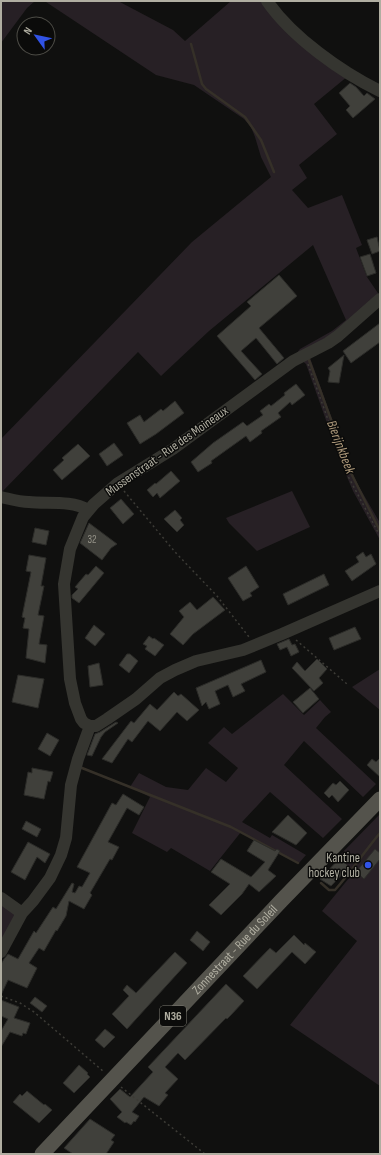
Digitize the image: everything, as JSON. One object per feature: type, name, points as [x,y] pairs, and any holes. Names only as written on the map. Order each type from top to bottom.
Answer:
[{"type":"main road","name":"Zonnestraat - Rue du Soleil","points":[[42,1154],[294,887],[380,799]]},
{"type":"street","points":[[267,1],[288,25],[334,64],[380,91]]},
{"type":"street","name":"Mussenstraat - Rue des Moineaux","points":[[90,726],[84,723],[81,719],[72,691],[68,668],[64,584],[70,549],[83,517],[94,504],[118,483],[173,449],[294,361],[338,336],[380,299]]},
{"type":"street","points":[[1,497],[20,501],[70,504],[82,506],[88,510]]},
{"type":"street","points":[[1,952],[22,913],[47,883],[61,855],[66,838],[71,785],[80,752],[90,726],[96,726],[107,719],[160,678],[175,670],[196,661],[243,650],[380,591]]},
{"type":"street","points":[[1,898],[22,913]]},
{"type":"path","points":[[303,356],[306,359],[349,478],[380,536]]},
{"type":"path","points":[[118,483],[175,552],[217,596],[255,645]]},
{"type":"path","points":[[287,632],[347,684]]},
{"type":"path","points":[[1,996],[20,1004],[41,1018],[145,1107],[205,1154]]},
{"type":"shaded area","points":[[1,1],[35,1],[21,16],[16,16],[16,23],[1,43]]},
{"type":"shaded area","points":[[40,1],[118,1],[173,30],[185,41],[231,1],[265,1],[348,76],[314,104],[337,134],[299,165],[307,178],[292,190],[308,208],[342,195],[362,245],[356,248],[367,277],[380,296],[339,332],[292,359],[300,349],[332,331],[346,320],[313,245],[209,331],[161,376],[138,352],[1,493],[1,439],[192,242],[271,177],[261,157],[251,127],[244,119],[194,85],[156,75],[46,2]]},
{"type":"shaded area","points":[[309,355],[347,461],[358,485],[380,523],[380,540],[353,491],[342,465],[306,364],[301,360]]},
{"type":"shaded area","points":[[292,491],[310,527],[257,551],[229,523],[226,518]]},
{"type":"shaded area","points":[[380,669],[380,710],[352,687]]},
{"type":"shaded area","points":[[283,694],[304,715],[320,700],[331,712],[316,728],[376,784],[363,797],[304,741],[284,765],[342,819],[323,838],[270,792],[242,822],[270,838],[272,835],[306,855],[299,863],[241,832],[210,871],[171,848],[167,852],[132,833],[150,797],[130,787],[139,773],[166,787],[188,790],[206,768],[226,782],[238,768],[208,743],[224,727],[232,734]]},
{"type":"shaded area","points":[[380,814],[380,1086],[290,1025],[357,941],[322,911],[354,872],[338,857]]},
{"type":"shaded area","points":[[1,900],[15,911],[15,918],[1,944]]},
{"type":"building","points":[[350,83],[364,96],[367,93],[375,99],[353,118],[346,110],[350,106],[339,93]]},
{"type":"building","points":[[377,237],[380,251],[372,254],[367,240]]},
{"type":"building","points":[[370,254],[376,273],[367,276],[360,257]]},
{"type":"building","points":[[279,275],[297,296],[259,328],[284,358],[277,364],[256,338],[241,351],[262,374],[255,380],[217,336],[251,306],[247,302]]},
{"type":"building","points":[[380,323],[380,342],[351,363],[343,351]]},
{"type":"building","points":[[344,355],[339,383],[328,382],[330,371],[328,368]]},
{"type":"building","points":[[296,384],[305,395],[292,405],[290,402],[278,413],[281,417],[261,431],[262,433],[250,442],[246,436],[198,472],[191,462],[213,443],[243,422],[247,426],[263,415],[260,411],[269,404],[271,406]]},
{"type":"building","points":[[175,401],[184,413],[140,444],[127,423],[140,415],[144,422],[161,409],[163,411]]},
{"type":"building","points":[[114,443],[123,455],[107,466],[99,454]]},
{"type":"building","points":[[78,444],[90,456],[62,480],[53,470],[64,460],[62,458]]},
{"type":"building","points":[[171,471],[180,481],[160,498],[157,493],[153,497],[147,490]]},
{"type":"building","points":[[121,499],[134,514],[123,524],[110,508]]},
{"type":"building","points":[[175,510],[182,518],[180,520],[184,525],[177,532],[164,519]]},
{"type":"building","points":[[89,523],[117,544],[111,548],[102,560],[80,543]]},
{"type":"building","points":[[35,528],[49,531],[46,545],[32,542]]},
{"type":"building","points":[[363,552],[366,557],[371,554],[376,564],[352,581],[345,571],[359,562],[356,557]]},
{"type":"building","points":[[29,555],[46,558],[41,586],[44,586],[38,615],[44,616],[39,644],[47,645],[45,663],[26,658],[29,629],[23,628],[25,618],[22,617],[31,572],[26,571]]},
{"type":"building","points":[[96,566],[104,573],[79,603],[72,598],[72,595],[78,589],[75,587],[86,574],[88,575]]},
{"type":"building","points":[[246,566],[259,587],[250,593],[252,596],[243,601],[228,578]]},
{"type":"building","points":[[324,574],[329,585],[288,605],[283,594]]},
{"type":"building","points":[[213,597],[225,610],[193,634],[183,645],[170,634],[184,617],[179,611],[190,602],[197,610]]},
{"type":"building","points":[[94,625],[105,634],[95,646],[85,638]]},
{"type":"building","points":[[355,627],[361,639],[334,650],[329,638]]},
{"type":"building","points":[[149,636],[164,645],[155,656],[145,649],[147,646],[143,644]]},
{"type":"building","points":[[289,639],[292,645],[295,644],[299,652],[291,656],[287,647],[280,650],[277,644]]},
{"type":"building","points":[[127,654],[130,654],[138,661],[129,673],[119,665]]},
{"type":"building","points":[[317,659],[327,669],[319,678],[323,683],[314,691],[292,668],[297,662],[305,671]]},
{"type":"building","points":[[261,660],[266,672],[241,684],[245,691],[233,697],[228,685],[215,691],[220,704],[209,709],[206,702],[202,706],[196,688]]},
{"type":"building","points":[[99,663],[103,685],[90,687],[88,666]]},
{"type":"building","points":[[18,675],[44,679],[38,708],[12,702]]},
{"type":"building","points":[[310,688],[319,699],[303,713],[293,702]]},
{"type":"building","points":[[174,692],[178,696],[181,694],[199,710],[187,721],[177,712],[160,731],[148,721],[132,742],[128,739],[112,763],[102,759],[131,721],[134,723],[150,704],[157,710]]},
{"type":"building","points":[[116,722],[118,723],[105,732],[101,737],[92,756],[87,755],[95,734]]},
{"type":"building","points":[[47,733],[59,740],[50,756],[38,749]]},
{"type":"building","points":[[380,758],[380,777],[367,765],[372,759],[376,762]]},
{"type":"building","points":[[32,768],[53,772],[50,782],[48,781],[44,799],[24,795],[28,772],[32,773]]},
{"type":"building","points":[[340,781],[349,790],[338,802],[332,795],[329,798],[324,793],[333,783],[336,785]]},
{"type":"building","points":[[123,794],[144,807],[139,815],[127,808],[108,842],[119,847],[112,860],[110,859],[90,893],[92,895],[84,909],[69,901],[66,916],[57,931],[56,930],[44,951],[39,948],[29,963],[37,968],[27,988],[8,980],[1,995],[1,964],[4,959],[8,954],[18,959],[34,931],[36,933],[53,907],[56,909],[72,883],[74,884],[72,892],[75,893],[79,886],[82,887],[90,873],[77,867],[112,803],[116,805]]},
{"type":"building","points":[[288,815],[307,833],[296,845],[272,832]]},
{"type":"building","points":[[26,821],[41,829],[37,837],[22,829]]},
{"type":"building","points":[[254,840],[275,851],[277,849],[280,851],[268,870],[276,876],[259,892],[249,884],[242,894],[221,915],[209,905],[230,884],[211,872],[221,859],[251,877],[265,862],[247,851]]},
{"type":"building","points":[[28,842],[50,854],[45,863],[37,857],[25,880],[11,872]]},
{"type":"building","name":"Kantine hockey club","points":[[375,849],[380,853],[380,859],[364,879],[356,872]]},
{"type":"building","points":[[340,858],[349,867],[331,886],[320,879]]},
{"type":"building","points":[[197,931],[210,942],[203,951],[190,940]]},
{"type":"building","points":[[294,935],[304,945],[305,943],[316,952],[305,964],[292,952],[257,989],[243,976],[270,948],[276,953]]},
{"type":"building","points":[[175,952],[187,963],[127,1029],[112,1014],[129,996],[123,990],[127,985],[136,993]]},
{"type":"building","points":[[226,984],[244,1001],[185,1060],[178,1053],[165,1067],[178,1079],[165,1093],[168,1095],[159,1106],[144,1097],[132,1112],[139,1116],[131,1125],[126,1122],[125,1123],[117,1117],[122,1112],[110,1099],[120,1089],[130,1097],[153,1072],[148,1067]]},
{"type":"building","points":[[35,997],[47,1006],[42,1012],[30,1003]]},
{"type":"building","points":[[1,1000],[19,1007],[14,1018],[30,1023],[26,1034],[23,1033],[22,1036],[10,1032],[1,1047],[1,1031],[8,1019],[1,1016]]},
{"type":"building","points":[[105,1029],[115,1037],[104,1048],[95,1040]]},
{"type":"building","points":[[79,1065],[88,1073],[87,1074],[90,1077],[74,1093],[63,1083]]},
{"type":"building","points":[[27,1091],[52,1110],[39,1123],[13,1102],[20,1094],[22,1096]]},
{"type":"building","points":[[90,1119],[115,1135],[111,1140],[114,1142],[106,1154],[73,1154],[64,1148]]},
{"type":"waterway","name":"Bierijnkbeek","points":[[191,44],[202,84],[206,89],[245,117],[261,140],[274,172]]},
{"type":"waterway","name":"Bierijnkbeek","points":[[309,360],[350,471],[380,531]]},
{"type":"waterway","points":[[82,768],[231,827],[298,863]]},
{"type":"waterway","points":[[321,883],[329,890],[335,890],[380,833]]},
{"type":"place","name":"Kantine hockey club","points":[[368,865]]}]
